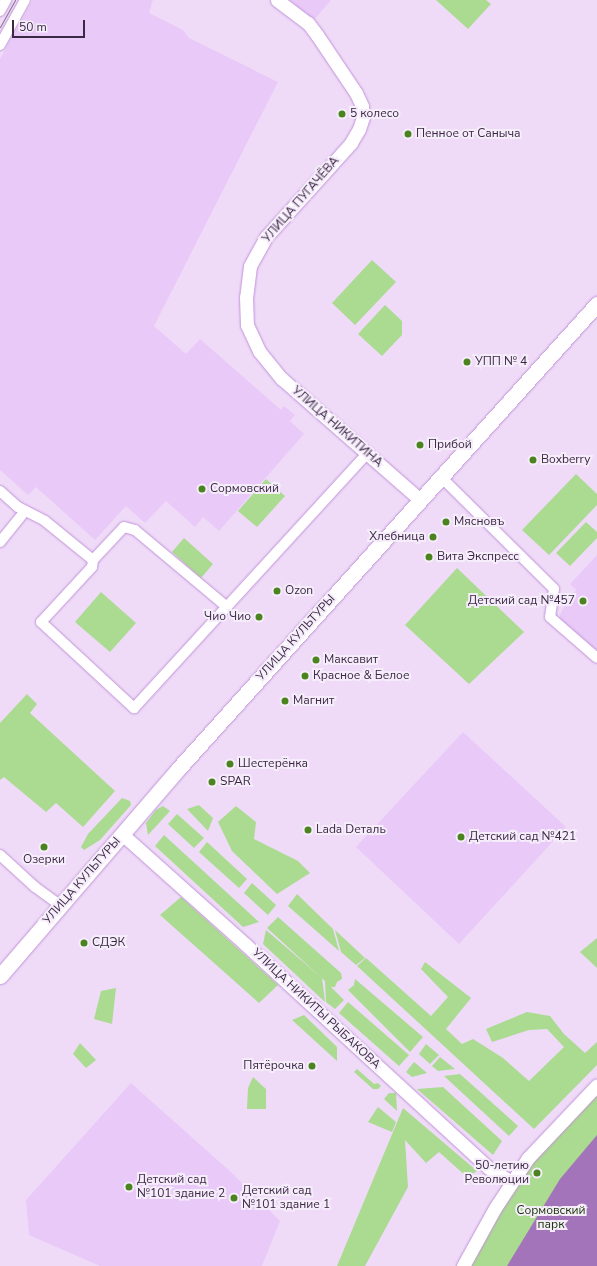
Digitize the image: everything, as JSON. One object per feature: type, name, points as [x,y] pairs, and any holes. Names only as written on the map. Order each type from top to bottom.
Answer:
[{"type":"main road","name":"УЛИЦА КУЛЬТУРЫ","points":[[0,976],[184,762],[597,304]]},
{"type":"street","points":[[0,11],[6,0]]},
{"type":"street","points":[[0,45],[25,0]]},
{"type":"street","name":"УЛИЦА ПУГАЧЁВА","points":[[258,351],[247,325],[246,297],[250,266],[266,237],[351,142],[359,129],[362,117],[362,106],[346,78],[308,23],[277,0]]},
{"type":"street","name":"УЛИЦА НИКИТИНА","points":[[258,351],[282,378],[420,500]]},
{"type":"street","points":[[226,606],[135,530],[124,527],[93,560],[92,567],[41,622],[134,708],[367,454]]},
{"type":"street","points":[[442,477],[554,589],[550,617],[597,658]]},
{"type":"street","points":[[0,491],[22,509],[45,521],[93,560]]},
{"type":"street","points":[[0,542],[22,509]]},
{"type":"street","name":"УЛИЦА НИКИТЫ РЫБАКОВА","points":[[122,834],[245,944],[478,1158],[511,1182]]},
{"type":"street","points":[[0,855],[60,905]]},
{"type":"street","points":[[463,1266],[511,1182],[547,1136],[597,1084]]},
{"type":"shaded area","points":[[33,0],[153,0],[149,13],[183,30],[189,38],[278,82],[154,326],[186,354],[200,339],[281,410],[284,406],[295,415],[290,421],[304,434],[219,531],[203,517],[195,527],[166,501],[145,523],[126,506],[95,540],[36,487],[28,495],[0,470],[0,59]]},
{"type":"shaded area","points":[[290,0],[331,0],[314,20]]},
{"type":"shaded area","name":"Детский сад №457","points":[[597,555],[597,655],[559,620],[561,612],[576,590],[570,584]]},
{"type":"shaded area","name":"Детский сад №421","points":[[463,732],[566,827],[459,944],[356,847]]},
{"type":"shaded area","name":"Детский сад №101 здание 2","points":[[131,1083],[233,1174],[280,1221],[262,1266],[100,1266],[29,1235],[26,1200]]},
{"type":"shaded area","points":[[597,1135],[597,1266],[507,1266],[560,1179]]},
{"type":"green space","points":[[436,0],[486,0],[491,4],[468,29]]},
{"type":"green space","points":[[372,260],[396,282],[355,325],[332,303]]},
{"type":"green space","points":[[385,305],[402,321],[402,335],[382,356],[358,334]]},
{"type":"green space","points":[[576,474],[597,494],[597,505],[549,555],[522,530]]},
{"type":"green space","points":[[266,479],[285,496],[257,527],[238,511]]},
{"type":"green space","points":[[586,522],[597,532],[597,538],[570,566],[556,553]]},
{"type":"green space","points":[[184,538],[213,564],[201,578],[172,552]]},
{"type":"green space","points":[[457,568],[524,632],[469,684],[405,625]]},
{"type":"green space","points":[[101,592],[136,623],[110,652],[75,622]]},
{"type":"green space","points":[[27,694],[37,704],[30,713],[115,791],[83,827],[56,803],[46,812],[4,777],[0,780],[0,723]]},
{"type":"green space","points":[[122,798],[130,801],[131,805],[100,840],[84,850],[81,847],[88,834]]},
{"type":"green space","points":[[199,805],[213,818],[208,831],[187,809]]},
{"type":"green space","points":[[163,806],[170,811],[148,835],[146,823],[156,810]]},
{"type":"green space","points":[[236,806],[256,822],[254,839],[298,861],[310,873],[277,894],[232,851],[218,822]]},
{"type":"green space","points":[[177,814],[204,838],[194,848],[168,824]]},
{"type":"green space","points":[[164,835],[259,922],[243,927],[155,846]]},
{"type":"green space","points":[[207,842],[247,879],[239,888],[199,852]]},
{"type":"green space","points":[[252,883],[276,905],[268,915],[244,893]]},
{"type":"green space","points":[[297,894],[333,929],[339,951],[288,906]]},
{"type":"green space","points":[[181,897],[278,985],[259,1003],[160,915]]},
{"type":"green space","points":[[278,917],[341,973],[342,979],[337,982],[335,987],[331,987],[344,1000],[335,1009],[326,1002],[325,981],[267,928]]},
{"type":"green space","points":[[266,930],[322,978],[325,1002],[263,944]]},
{"type":"green space","points":[[335,930],[365,958],[356,965],[341,952]]},
{"type":"green space","points":[[597,938],[597,968],[580,952]]},
{"type":"green space","points":[[366,958],[431,1016],[448,997],[421,969],[425,962],[471,998],[446,1029],[462,1044],[473,1039],[503,1058],[529,1081],[564,1047],[547,1029],[529,1030],[492,1042],[486,1029],[527,1012],[550,1016],[564,1034],[585,1053],[597,1042],[597,1065],[534,1129],[357,966]]},
{"type":"green space","points":[[355,979],[423,1037],[410,1052],[348,990],[354,985]]},
{"type":"green space","points":[[116,988],[112,1024],[94,1019],[101,991]]},
{"type":"green space","points":[[348,1002],[409,1055],[399,1066],[339,1013]]},
{"type":"green space","points":[[304,1015],[337,1047],[337,1061],[292,1020]]},
{"type":"green space","points":[[80,1043],[96,1060],[86,1068],[73,1054]]},
{"type":"green space","points":[[426,1044],[439,1055],[430,1064],[419,1054]]},
{"type":"green space","points":[[440,1057],[455,1069],[438,1071],[432,1066]]},
{"type":"green space","points":[[414,1062],[427,1073],[412,1077],[406,1072]]},
{"type":"green space","points":[[357,1069],[374,1084],[378,1083],[381,1086],[378,1089],[373,1089],[354,1072]]},
{"type":"green space","points":[[460,1074],[518,1126],[509,1136],[444,1076]]},
{"type":"green space","points":[[253,1077],[266,1089],[266,1109],[247,1109],[248,1088]]},
{"type":"green space","points":[[443,1087],[502,1141],[493,1155],[417,1089]]},
{"type":"green space","points":[[389,1093],[396,1093],[397,1111],[384,1099]]},
{"type":"green space","name":"Сормовский парк","points":[[597,1094],[597,1266],[471,1266],[504,1204],[535,1159]]},
{"type":"green space","points":[[378,1107],[396,1122],[392,1132],[368,1122]]},
{"type":"green space","points":[[403,1108],[477,1171],[467,1177],[439,1152],[426,1163],[405,1140],[408,1187],[365,1266],[337,1266]]},
{"type":"tram line","points":[[0,27],[15,0]]},
{"type":"place","name":"5 колесо","points":[[342,114]]},
{"type":"place","name":"Пенное от Саныча","points":[[408,134]]},
{"type":"place","name":"УПП № 4","points":[[467,362]]},
{"type":"place","name":"Прибой","points":[[420,445]]},
{"type":"place","name":"Boxberry","points":[[533,460]]},
{"type":"place","name":"Сормовский","points":[[202,489]]},
{"type":"place","name":"Мясновъ","points":[[446,522]]},
{"type":"place","name":"Хлебница","points":[[433,537]]},
{"type":"place","name":"Вита Экспресс","points":[[429,557]]},
{"type":"place","name":"Ozon","points":[[277,591]]},
{"type":"place","name":"Детский сад №457","points":[[583,601]]},
{"type":"place","name":"Чио Чио","points":[[259,617]]},
{"type":"place","name":"Максавит","points":[[316,660]]},
{"type":"place","name":"Красное & Белое","points":[[305,676]]},
{"type":"place","name":"Магнит","points":[[285,701]]},
{"type":"place","name":"Шестерёнка","points":[[230,764]]},
{"type":"place","name":"SPAR","points":[[212,782]]},
{"type":"place","name":"Lada Dеталь","points":[[308,830]]},
{"type":"place","name":"Детский сад №421","points":[[461,837]]},
{"type":"place","name":"Озерки","points":[[44,847]]},
{"type":"place","name":"СДЭК","points":[[84,943]]},
{"type":"place","name":"Пятёрочка","points":[[312,1066]]},
{"type":"place","name":"50-летию Революции","points":[[537,1173]]},
{"type":"place","name":"Детский сад №101 здание 2","points":[[129,1187]]},
{"type":"place","name":"Детский сад №101 здание 1","points":[[234,1198]]}]
